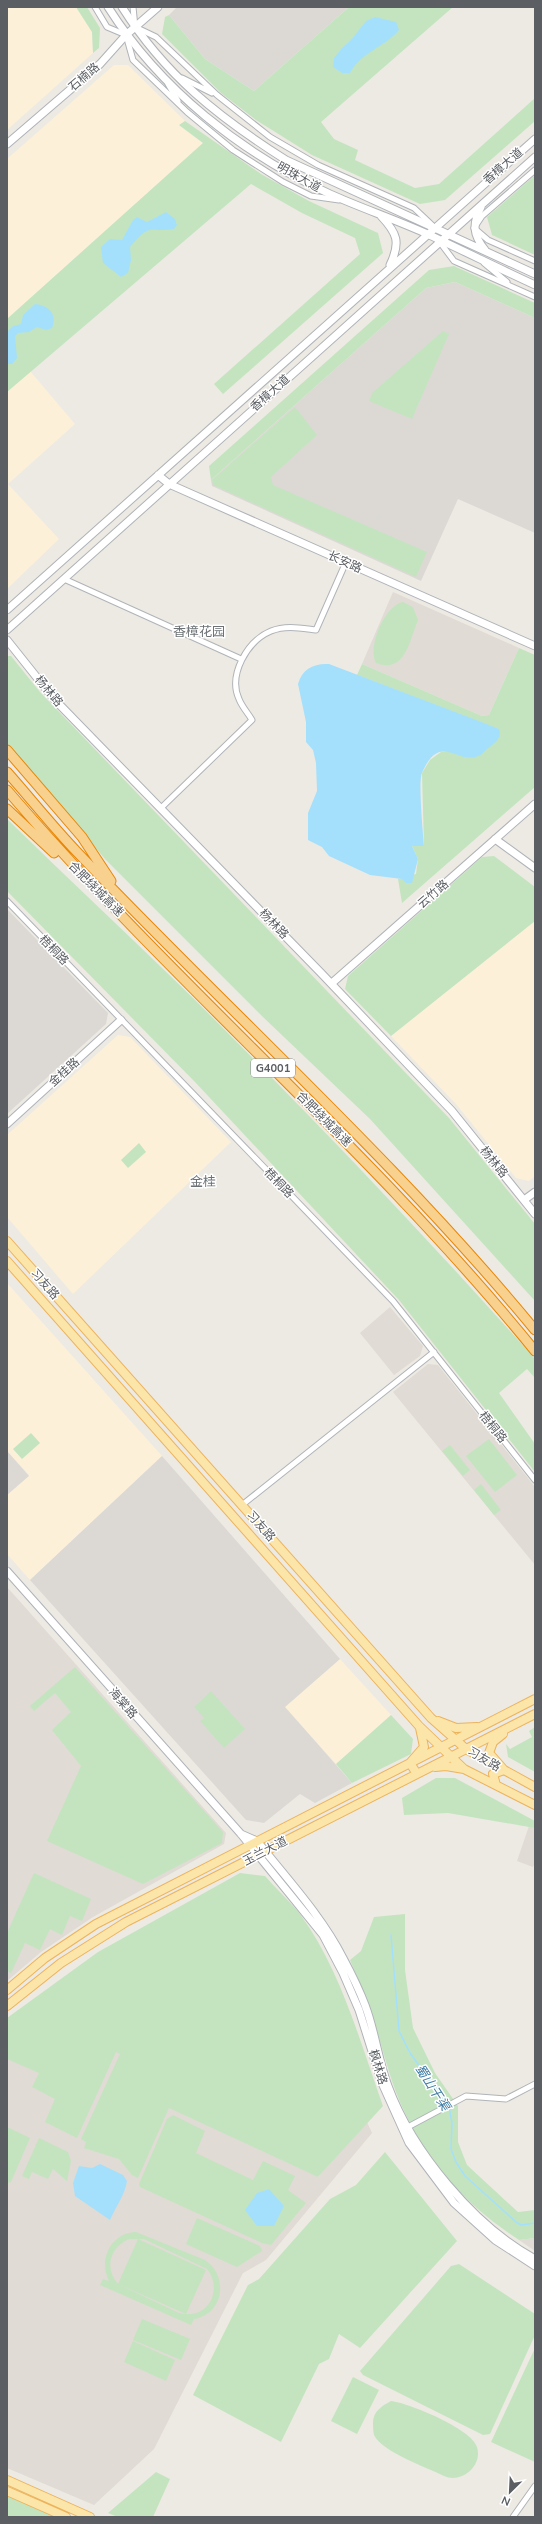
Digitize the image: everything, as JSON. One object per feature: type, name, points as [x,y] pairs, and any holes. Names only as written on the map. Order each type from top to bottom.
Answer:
[{"type":"highway","points":[[7,750],[82,838],[123,899]]},
{"type":"highway","name":"合肥绕城高速","points":[[7,772],[77,852],[369,1144],[487,1272],[535,1330]]},
{"type":"highway","name":"合肥绕城高速","points":[[7,790],[67,860],[358,1152],[480,1283],[535,1351]]},
{"type":"highway","points":[[7,809],[113,907]]},
{"type":"main road","name":"明珠大道","points":[[108,7],[126,35],[187,102],[259,154],[347,201],[426,234],[535,285]]},
{"type":"main road","name":"明珠大道","points":[[122,7],[143,39],[198,98],[254,140],[286,160],[535,274]]},
{"type":"main road","name":"石楠路","points":[[7,144],[100,64],[126,35],[158,7]]},
{"type":"main road","name":"香樟大道","points":[[7,610],[426,234],[535,139]]},
{"type":"main road","name":"香樟大道","points":[[7,630],[439,241],[535,157]]},
{"type":"main road","points":[[483,203],[474,228],[476,239],[486,252]]},
{"type":"main road","points":[[379,214],[394,230],[397,244],[388,268]]},
{"type":"main road","name":"长安路","points":[[158,475],[169,484],[535,646]]},
{"type":"main road","name":"杨林路","points":[[7,640],[54,699],[332,983],[452,1111],[535,1214]]},
{"type":"main road","name":"云竹路","points":[[332,983],[535,804]]},
{"type":"main road","points":[[495,839],[535,868]]},
{"type":"main road","name":"金桂路","points":[[7,1124],[121,1020]]},
{"type":"main road","points":[[524,1200],[535,1192]]},
{"type":"main road","name":"习友路","points":[[7,1240],[431,1718],[466,1749],[535,1787]]},
{"type":"main road","name":"习友路","points":[[7,1261],[419,1726],[464,1769],[535,1805]]},
{"type":"main road","name":"海棠路","points":[[7,1572],[241,1834],[248,1846]]},
{"type":"main road","name":"玉兰大道","points":[[7,1990],[45,1958],[96,1924],[535,1699]]},
{"type":"main road","name":"玉兰大道","points":[[7,2006],[61,1962],[126,1922],[535,1714]]},
{"type":"main road","points":[[431,1718],[456,1728],[481,1726]]},
{"type":"main road","points":[[496,1719],[501,1731]]},
{"type":"main road","points":[[496,1785],[493,1774],[504,1770],[489,1753],[493,1742],[512,1725]]},
{"type":"main road","points":[[417,1774],[410,1763],[424,1747],[424,1737],[419,1726]]},
{"type":"main road","points":[[427,1769],[446,1766],[464,1769]]},
{"type":"main road","name":"海棠路","points":[[241,1834],[257,1841]]},
{"type":"main road","name":"枫林路","points":[[257,1841],[324,1925],[343,1957],[365,2004],[388,2086],[409,2143],[454,2203],[495,2240],[535,2266]]},
{"type":"main road","name":"枫林路","points":[[248,1846],[323,1935],[343,1972],[359,2010],[382,2083],[405,2129],[448,2185],[493,2229],[535,2259]]},
{"type":"main road","points":[[7,2480],[90,2517]]},
{"type":"main road","points":[[7,2491],[66,2517]]},
{"type":"street","points":[[95,7],[107,27],[126,35],[133,60],[182,107],[233,150],[283,182],[311,196],[347,201]]},
{"type":"street","points":[[133,7],[135,27],[156,37],[217,95],[270,137],[318,165],[414,208],[434,227]]},
{"type":"street","points":[[161,73],[182,107]]},
{"type":"street","points":[[177,76],[217,95]]},
{"type":"street","points":[[535,170],[482,216],[474,228],[488,240],[535,261]]},
{"type":"street","points":[[439,241],[454,261],[535,297]]},
{"type":"street","points":[[478,259],[512,286]]},
{"type":"street","points":[[521,268],[535,269]]},
{"type":"street","points":[[161,808],[252,720],[238,699],[235,682],[241,659],[262,636],[272,631],[292,626],[316,630],[346,562]]},
{"type":"street","points":[[64,579],[241,659]]},
{"type":"street","name":"梧桐路","points":[[7,901],[393,1301],[535,1480]]},
{"type":"street","points":[[242,1505],[434,1352]]},
{"type":"street","points":[[405,2129],[466,2096],[506,2099],[535,2084]]},
{"type":"street","points":[[513,2517],[535,2486]]},
{"type":"shaded area","points":[[7,7],[76,7],[92,32],[93,53],[7,130]]},
{"type":"shaded area","points":[[177,7],[349,7],[254,91],[205,59],[169,15]]},
{"type":"shaded area","points":[[114,65],[128,65],[185,121],[180,126],[203,143],[7,319],[7,159]]},
{"type":"shaded area","points":[[455,282],[535,318],[535,533],[458,499],[421,581],[212,486],[211,480],[426,288]]},
{"type":"shaded area","points":[[30,371],[75,424],[8,484],[59,539],[7,589],[7,392]]},
{"type":"shaded area","points":[[393,592],[519,648],[489,715],[482,716],[362,664]]},
{"type":"shaded area","points":[[7,909],[108,1013],[106,1024],[7,1114]]},
{"type":"shaded area","points":[[535,921],[535,1176],[529,1181],[516,1178],[456,1104],[391,1036]]},
{"type":"shaded area","points":[[118,1035],[130,1037],[231,1142],[73,1294],[7,1217],[7,1135]]},
{"type":"shaded area","points":[[7,1283],[162,1456],[30,1580],[7,1554],[7,1495],[29,1475],[7,1451]]},
{"type":"shaded area","points":[[390,1307],[423,1346],[420,1356],[394,1375],[360,1333]]},
{"type":"shaded area","points":[[428,1364],[438,1365],[535,1487],[535,1565],[393,1392]]},
{"type":"shaded area","points":[[7,1451],[29,1476],[7,1495]]},
{"type":"shaded area","points":[[162,1456],[340,1659],[285,1707],[352,1783],[315,1803],[300,1794],[264,1823],[246,1820],[30,1580]]},
{"type":"shaded area","points":[[7,1587],[226,1833],[224,1844],[93,1917],[41,1952],[7,1981]]},
{"type":"shaded area","points":[[340,1659],[391,1715],[336,1764],[285,1707]]},
{"type":"shaded area","points":[[529,1826],[535,1828],[535,1863],[533,1867],[517,1861]]},
{"type":"shaded area","points":[[167,2036],[318,2177],[367,2122],[372,2133],[266,2260],[243,2273],[154,2449],[94,2505],[7,2468],[7,2053]]},
{"type":"shaded area","points":[[535,2238],[535,2251],[519,2240]]},
{"type":"green space","points":[[76,7],[87,7],[100,28],[99,48],[93,53],[92,32]]},
{"type":"green space","points":[[349,7],[453,7],[321,122],[334,139],[358,150],[355,160],[415,188],[439,184],[535,98],[535,121],[445,200],[420,204],[312,155],[256,120],[221,93],[162,34],[165,17],[169,15],[205,59],[254,91]]},
{"type":"green space","points":[[185,121],[261,174],[309,201],[378,233],[383,253],[223,394],[214,384],[360,254],[355,238],[302,213],[251,184],[7,392],[7,319],[203,143],[179,125]]},
{"type":"green space","points":[[535,175],[535,255],[492,235],[487,217]]},
{"type":"green space","points":[[454,266],[535,303],[535,318],[455,282],[426,288],[211,480],[209,466],[429,270]]},
{"type":"green space","points":[[443,331],[449,334],[412,419],[369,401],[372,393]]},
{"type":"green space","points":[[295,407],[317,435],[271,477],[273,485],[427,552],[416,577],[213,485],[212,480]]},
{"type":"green space","points":[[403,602],[413,607],[418,620],[408,646],[400,660],[394,664],[386,665],[376,663],[374,647],[379,628],[384,618],[390,611],[396,605]]},
{"type":"green space","points":[[519,648],[535,655],[535,787],[402,903],[398,879],[416,874],[418,859],[412,846],[424,846],[422,773],[430,760],[441,752],[447,751],[468,757],[498,729],[357,675],[362,664],[482,716],[489,715]]},
{"type":"green space","points":[[7,656],[11,656],[40,692],[449,1118],[535,1224],[535,1301],[370,1119],[264,1018],[105,859],[7,744]]},
{"type":"green space","points":[[7,819],[193,998],[280,1086],[367,1176],[535,1359],[535,1378],[527,1369],[499,1393],[535,1444],[535,1472],[399,1300],[195,1082],[7,891]]},
{"type":"green space","points":[[494,856],[535,887],[535,921],[391,1036],[345,989],[348,976],[482,857]]},
{"type":"green space","points":[[139,1143],[146,1152],[128,1168],[121,1160]]},
{"type":"green space","points":[[31,1433],[40,1443],[22,1459],[13,1449]]},
{"type":"green space","points":[[489,1439],[517,1475],[495,1492],[466,1456]]},
{"type":"green space","points":[[450,1445],[470,1470],[463,1476],[442,1451]]},
{"type":"green space","points":[[481,1484],[501,1510],[494,1515],[474,1490]]},
{"type":"green space","points":[[75,1667],[223,1832],[222,1843],[143,1884],[47,1841],[81,1766],[52,1730],[71,1712],[55,1693],[34,1711],[30,1706]]},
{"type":"green space","points":[[211,1691],[245,1729],[224,1748],[200,1721],[204,1718],[194,1707]]},
{"type":"green space","points":[[391,1715],[413,1739],[411,1754],[352,1783],[336,1764]]},
{"type":"green space","points":[[535,1727],[535,1772],[508,1757],[506,1744],[510,1749],[532,1737],[529,1731]]},
{"type":"green space","points":[[436,1778],[455,1778],[535,1821],[535,1828],[448,1813],[404,1815],[402,1798]]},
{"type":"green space","points":[[34,1873],[91,1899],[82,1921],[70,1916],[62,1935],[50,1929],[40,1950],[25,1943],[11,1973],[7,1971],[7,1933]]},
{"type":"green space","points":[[240,1873],[265,1876],[296,1909],[314,1936],[338,1982],[383,2106],[318,2177],[169,2108],[138,2178],[132,2175],[119,2159],[84,2148],[86,2142],[81,2139],[120,2054],[116,2052],[77,2138],[45,2122],[55,2099],[32,2087],[39,2073],[7,2059],[7,2018],[98,1952]]},
{"type":"green space","points":[[405,1914],[405,1970],[413,2028],[435,2073],[458,2106],[458,2142],[467,2165],[518,2212],[535,2210],[535,2238],[519,2240],[484,2214],[452,2184],[426,2150],[414,2131],[398,2098],[369,2005],[350,1960],[361,1951],[374,1917]]},
{"type":"green space","points":[[173,2115],[205,2131],[196,2153],[253,2180],[263,2161],[295,2176],[288,2190],[306,2203],[271,2245],[262,2243],[140,2187],[139,2184],[167,2119]]},
{"type":"green space","points":[[7,2127],[30,2138],[11,2182],[8,2183]]},
{"type":"green space","points":[[39,2138],[68,2152],[71,2161],[67,2181],[53,2169],[48,2179],[32,2172],[29,2179],[22,2176]]},
{"type":"green space","points":[[385,2152],[457,2241],[360,2348],[339,2334],[329,2359],[319,2364],[281,2442],[193,2395],[248,2285],[259,2279],[330,2199],[356,2185]]},
{"type":"green space","points":[[197,2218],[260,2246],[262,2251],[237,2267],[186,2244]]},
{"type":"green space","points":[[136,2232],[205,2260],[213,2267],[218,2275],[220,2294],[212,2310],[204,2316],[194,2319],[191,2325],[100,2285],[103,2279],[109,2281],[105,2264],[109,2249],[114,2242],[127,2233]],"holes":[[[129,2239],[138,2239],[118,2284],[111,2271],[110,2265],[113,2253],[117,2247]],[[138,2239],[144,2239],[207,2269],[214,2284],[214,2292],[208,2305],[195,2313],[186,2314],[206,2270]],[[120,2285],[186,2314],[179,2313]]]},
{"type":"green space","points":[[459,2264],[535,2314],[535,2335],[490,2434],[483,2435],[363,2375],[360,2371],[451,2266]]},
{"type":"green space","points":[[142,2319],[190,2339],[181,2360],[133,2340]]},
{"type":"green space","points":[[133,2341],[175,2360],[166,2381],[124,2362]]},
{"type":"green space","points":[[535,2348],[535,2462],[491,2442]]},
{"type":"green space","points":[[353,2377],[379,2390],[357,2434],[331,2421]]},
{"type":"green space","points":[[391,2401],[411,2406],[439,2418],[464,2432],[473,2440],[477,2447],[477,2461],[474,2467],[469,2472],[457,2478],[451,2478],[405,2458],[386,2447],[374,2435],[373,2419],[379,2409]]},
{"type":"green space","points":[[156,2472],[170,2479],[153,2517],[118,2517],[108,2513]]},
{"type":"green space","points":[[7,2491],[66,2517],[7,2517]]},
{"type":"water","points":[[375,17],[396,22],[399,30],[387,41],[367,54],[350,73],[342,73],[333,67],[334,58],[342,48],[351,40],[366,21]]},
{"type":"water","points":[[166,212],[175,219],[177,225],[174,229],[150,230],[142,234],[130,247],[131,260],[128,273],[121,277],[103,263],[101,247],[110,239],[122,240],[133,220],[137,217],[147,222]]},
{"type":"water","points":[[35,304],[44,306],[51,311],[54,318],[52,328],[46,330],[37,327],[29,332],[18,333],[15,336],[17,358],[12,364],[7,364],[8,331],[13,326],[21,324],[23,315]]},
{"type":"water","points":[[329,664],[499,729],[500,735],[498,739],[480,755],[470,758],[449,752],[435,754],[422,773],[420,786],[424,846],[412,846],[418,859],[412,883],[406,883],[402,879],[370,875],[329,856],[322,847],[308,840],[308,813],[317,791],[316,763],[313,750],[306,742],[306,722],[298,684],[302,674],[309,668]]},
{"type":"water","points":[[100,2164],[123,2175],[127,2181],[122,2196],[110,2220],[75,2196],[73,2183],[79,2166],[92,2168]]},
{"type":"water","points":[[269,2189],[284,2206],[274,2226],[257,2226],[245,2210],[257,2193]]},
{"type":"waterway","name":"蜀山干渠","points":[[391,1935],[399,2031],[410,2053],[447,2104]]},
{"type":"waterway","name":"蜀山干渠","points":[[449,2107],[452,2123],[451,2149],[456,2162],[465,2176],[516,2222],[521,2225],[535,2223]]},
{"type":"district","name":"香樟花园","points":[[199,631]]},
{"type":"district","name":"金桂","points":[[203,1181]]}]
